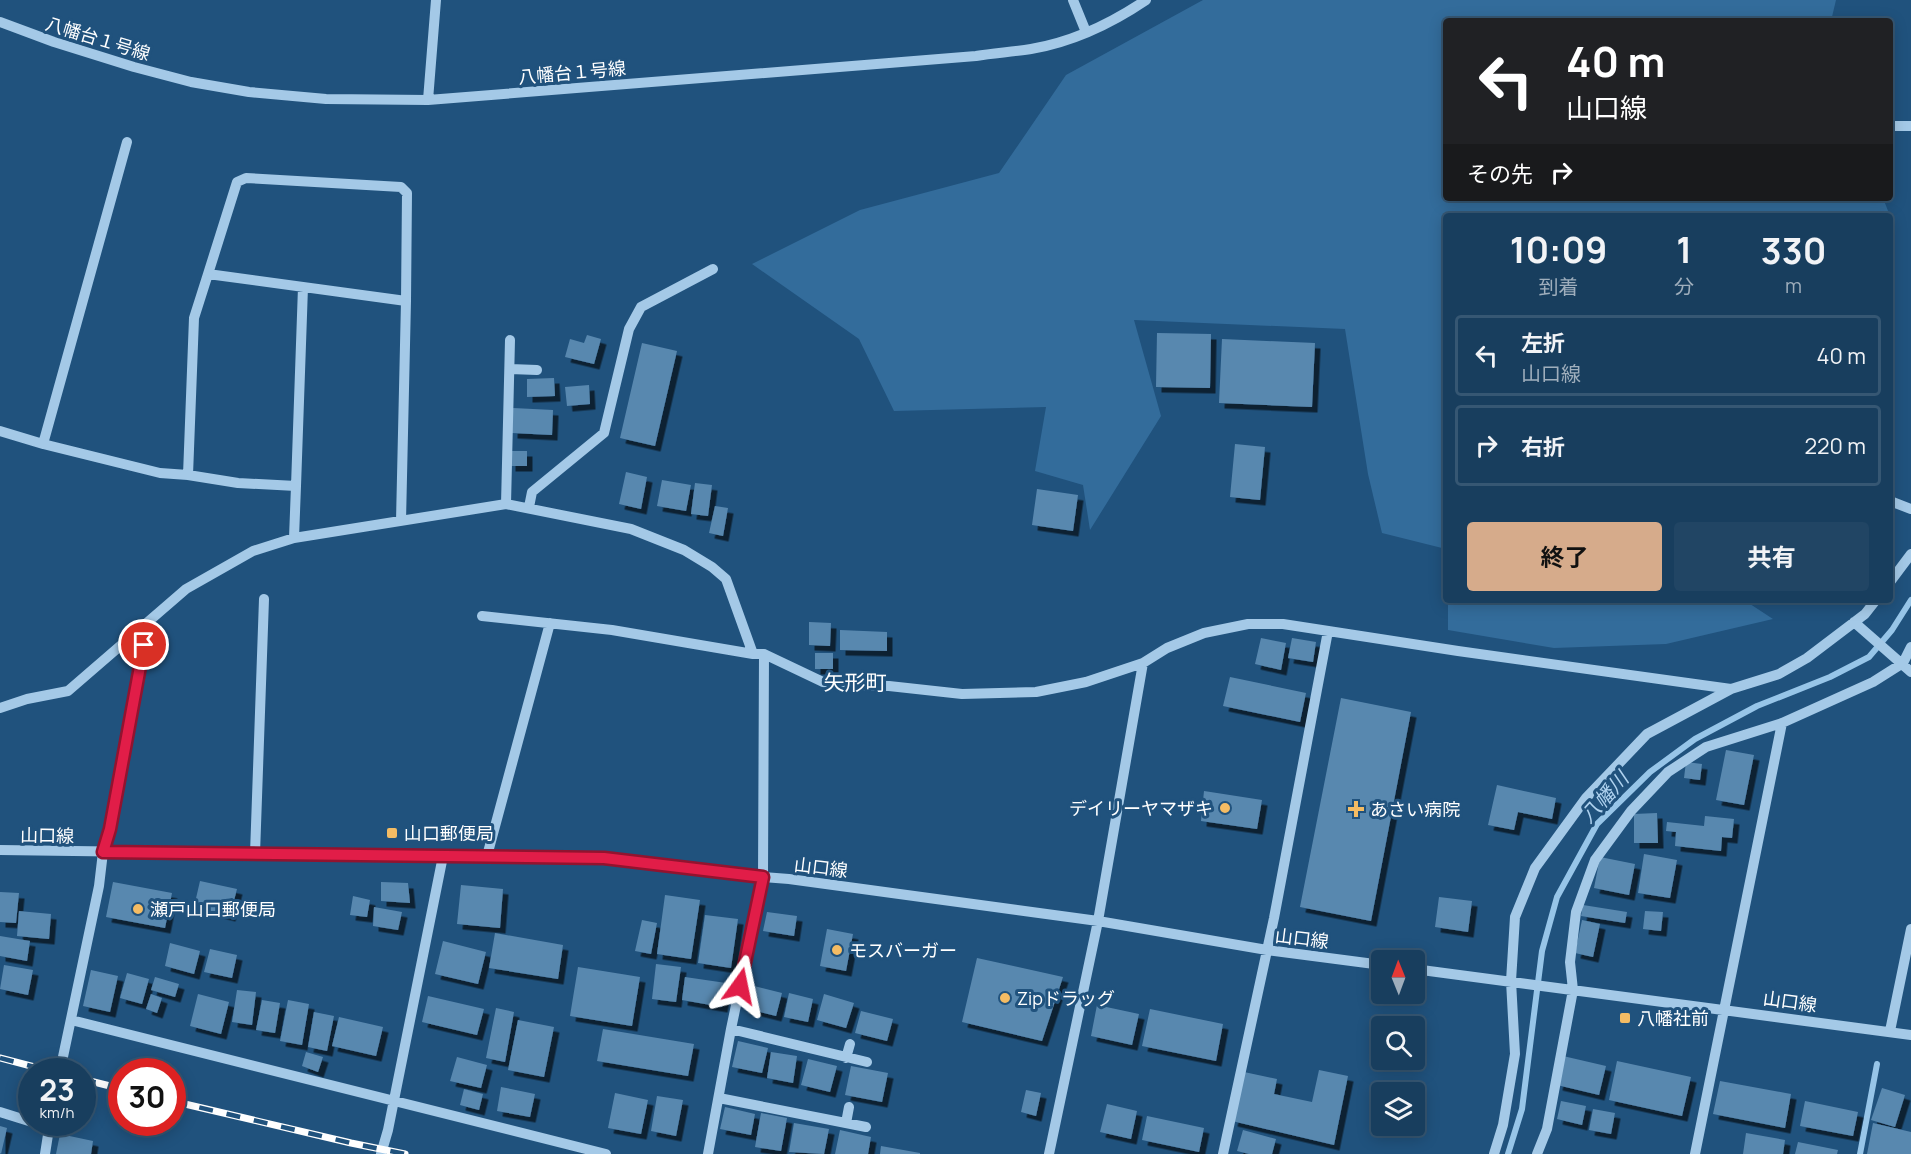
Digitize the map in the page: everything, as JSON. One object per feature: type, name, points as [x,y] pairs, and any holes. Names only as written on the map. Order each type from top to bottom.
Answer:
[{"type":"street","points":[[428,100],[436,0]]},
{"type":"street","points":[[1074,0],[1086,32]]},
{"type":"street","name":"八幡台１号線","points":[[0,22],[54,42],[191,82],[249,92],[326,99],[428,100],[976,56],[1032,49],[1086,32],[1128,12],[1146,0]]},
{"type":"street","points":[[1893,126],[1911,126]]},
{"type":"street","points":[[43,444],[127,142]]},
{"type":"street","points":[[188,475],[194,318],[237,182],[246,178],[400,187],[407,194],[401,521]]},
{"type":"street","points":[[529,507],[532,492],[604,433],[629,329],[641,307],[713,268]]},
{"type":"street","points":[[208,274],[405,301]]},
{"type":"street","points":[[294,538],[303,287]]},
{"type":"street","points":[[506,504],[510,339]]},
{"type":"street","points":[[510,369],[537,370]]},
{"type":"street","points":[[0,431],[160,473],[238,483],[296,486]]},
{"type":"street","points":[[1893,502],[1911,509]]},
{"type":"street","points":[[0,708],[27,699],[68,692],[148,623],[166,604],[186,589],[219,568],[253,551],[294,538],[506,504],[631,529],[684,550],[712,567],[726,579],[758,654],[763,877],[708,1154]]},
{"type":"street","points":[[1893,578],[1911,554]]},
{"type":"street","points":[[255,854],[264,599]]},
{"type":"street","points":[[1494,1154],[1503,1125],[1515,1054],[1515,917],[1535,868],[1586,798],[1647,734],[1731,689],[1779,674],[1798,663],[1865,614],[1874,603]]},
{"type":"street","points":[[482,616],[612,630],[758,654],[823,682],[962,694],[1036,692],[1086,682],[1143,663],[1167,648],[1204,633],[1248,624],[1283,624],[1731,689]]},
{"type":"street","points":[[1854,622],[1907,668]]},
{"type":"street","points":[[63,1058],[99,886],[103,852],[110,829],[148,623]]},
{"type":"street","points":[[488,856],[550,623]]},
{"type":"street","points":[[1223,1154],[1267,950],[1328,631]]},
{"type":"street","points":[[1907,668],[1911,648]]},
{"type":"street","points":[[1049,1154],[1098,921],[1143,663]]},
{"type":"street","points":[[1537,1154],[1547,1128],[1573,990],[1570,962],[1576,912],[1595,860],[1631,811],[1668,772],[1706,747],[1782,723],[1907,668]]},
{"type":"street","points":[[1695,1154],[1782,723]]},
{"type":"street","name":"山口線","points":[[0,850],[604,858],[789,879],[1098,921],[1267,950],[1371,964]]},
{"type":"street","points":[[381,1154],[388,1130],[443,856]]},
{"type":"street","points":[[1890,1031],[1911,930]]},
{"type":"street","name":"山口線","points":[[1425,970],[1911,1035]]},
{"type":"street","points":[[71,1020],[606,1154]]},
{"type":"street","points":[[731,1029],[867,1062]]},
{"type":"street","points":[[846,1058],[850,1044]]},
{"type":"street","points":[[719,1098],[866,1127]]},
{"type":"street","points":[[846,1123],[849,1107]]},
{"type":"street","points":[[0,1113],[18,1118]]},
{"type":"street","points":[[45,1154],[48,1136]]},
{"type":"shaded area","points":[[1203,0],[1836,0],[1832,18],[1443,18],[1443,201],[1884,201],[1889,213],[1443,213],[1443,548],[1382,533],[1368,474],[1345,329],[1134,320],[1161,416],[1090,530],[1083,485],[1035,471],[1046,407],[894,411],[859,339],[752,264],[860,210],[999,173],[1066,75]]},
{"type":"shaded area","points":[[1448,603],[1749,603],[1773,619],[1666,644],[1554,648],[1448,630]]},
{"type":"building","points":[[1157,333],[1211,334],[1210,388],[1156,387]]},
{"type":"building","points":[[587,335],[601,339],[594,364],[565,357],[570,339],[584,343]]},
{"type":"building","points":[[1222,339],[1315,343],[1312,407],[1219,403]]},
{"type":"building","points":[[642,343],[677,351],[655,446],[620,438]]},
{"type":"building","points":[[554,378],[555,396],[527,397],[527,379]]},
{"type":"building","points":[[589,385],[590,404],[567,406],[565,387]]},
{"type":"building","points":[[513,408],[553,410],[552,435],[512,433]]},
{"type":"building","points":[[1235,444],[1265,447],[1260,500],[1230,497]]},
{"type":"building","points":[[510,451],[527,451],[527,466],[510,466]]},
{"type":"building","points":[[626,472],[647,477],[641,509],[619,504]]},
{"type":"building","points":[[662,480],[691,485],[686,511],[657,506]]},
{"type":"building","points":[[695,483],[712,485],[708,516],[691,514]]},
{"type":"building","points":[[1037,489],[1078,495],[1073,531],[1032,525]]},
{"type":"building","points":[[715,506],[728,508],[723,536],[709,533]]},
{"type":"building","points":[[809,622],[831,623],[830,646],[809,645]]},
{"type":"building","points":[[840,630],[887,632],[887,651],[840,650]]},
{"type":"building","points":[[1261,638],[1286,643],[1281,670],[1255,664]]},
{"type":"building","points":[[1292,638],[1316,642],[1313,662],[1288,658]]},
{"type":"building","points":[[815,653],[833,653],[833,669],[815,669]]},
{"type":"building","points":[[1230,677],[1306,693],[1300,722],[1223,706]]},
{"type":"building","name":"あさい病院","points":[[1341,698],[1411,712],[1371,921],[1300,907]]},
{"type":"building","points":[[1726,750],[1754,755],[1744,805],[1716,800]]},
{"type":"building","points":[[1686,762],[1702,764],[1700,780],[1684,778]]},
{"type":"building","points":[[1497,785],[1556,798],[1552,819],[1518,812],[1514,830],[1488,825]]},
{"type":"building","points":[[1204,791],[1262,800],[1257,829],[1201,821]]},
{"type":"building","points":[[1657,813],[1658,843],[1634,843],[1634,814]]},
{"type":"building","points":[[1705,816],[1734,819],[1732,838],[1722,837],[1721,851],[1675,846],[1676,832],[1666,831],[1667,822],[1704,826]]},
{"type":"building","points":[[1644,854],[1677,860],[1670,898],[1638,893]]},
{"type":"building","points":[[1600,857],[1635,864],[1629,895],[1594,888]]},
{"type":"building","points":[[200,881],[237,889],[230,916],[194,907]]},
{"type":"building","points":[[113,882],[172,893],[165,928],[106,917]]},
{"type":"building","points":[[381,882],[408,883],[410,903],[381,901]]},
{"type":"building","points":[[461,885],[503,889],[500,928],[457,924]]},
{"type":"building","points":[[0,892],[19,893],[16,923],[0,922]]},
{"type":"building","points":[[665,895],[700,900],[691,959],[657,954]]},
{"type":"building","points":[[353,896],[370,900],[367,917],[350,915]]},
{"type":"building","points":[[1439,897],[1472,901],[1468,932],[1435,927]]},
{"type":"building","points":[[1583,905],[1627,912],[1625,923],[1581,916]]},
{"type":"building","points":[[374,907],[402,912],[398,930],[373,926]]},
{"type":"building","points":[[19,911],[51,914],[49,939],[17,936]]},
{"type":"building","points":[[1645,911],[1663,912],[1661,931],[1643,929]]},
{"type":"building","points":[[767,912],[797,916],[794,936],[763,931]]},
{"type":"building","points":[[705,915],[738,919],[731,968],[698,963]]},
{"type":"building","points":[[642,920],[657,923],[651,954],[635,951]]},
{"type":"building","points":[[1582,920],[1600,924],[1593,957],[1575,953]]},
{"type":"building","name":"モスバーガー","points":[[827,929],[853,934],[846,971],[820,966]]},
{"type":"building","points":[[495,933],[563,945],[558,979],[489,968]]},
{"type":"building","points":[[0,936],[30,941],[27,961],[0,956]]},
{"type":"building","points":[[443,941],[486,952],[478,984],[435,974]]},
{"type":"building","points":[[170,943],[200,951],[194,974],[165,966]]},
{"type":"building","points":[[210,949],[237,955],[232,978],[204,972]]},
{"type":"building","points":[[977,958],[1063,977],[1042,1041],[962,1022]]},
{"type":"building","points":[[656,964],[681,967],[676,1002],[652,999]]},
{"type":"building","points":[[4,965],[33,970],[28,995],[0,989]]},
{"type":"building","points":[[578,967],[640,977],[632,1026],[570,1016]]},
{"type":"building","points":[[91,970],[118,976],[110,1012],[83,1006]]},
{"type":"building","points":[[127,973],[149,979],[142,1004],[120,998]]},
{"type":"building","points":[[155,977],[179,984],[175,997],[151,990]]},
{"type":"building","points":[[685,977],[726,983],[722,1007],[682,1000]]},
{"type":"building","points":[[750,985],[782,993],[776,1016],[744,1008]]},
{"type":"building","points":[[237,990],[256,992],[252,1025],[232,1022]]},
{"type":"building","points":[[789,993],[813,999],[808,1022],[784,1017]]},
{"type":"building","points":[[151,994],[162,998],[157,1013],[146,1009]]},
{"type":"building","points":[[198,994],[229,1002],[221,1034],[190,1026]]},
{"type":"building","points":[[824,994],[854,1003],[846,1028],[817,1020]]},
{"type":"building","points":[[428,996],[484,1009],[477,1035],[422,1022]]},
{"type":"building","points":[[262,1000],[280,1003],[275,1033],[256,1030]]},
{"type":"building","points":[[288,1000],[309,1004],[302,1045],[280,1041]]},
{"type":"building","points":[[1097,1005],[1139,1014],[1132,1045],[1091,1036]]},
{"type":"building","points":[[496,1008],[514,1012],[505,1062],[486,1058]]},
{"type":"building","points":[[1150,1009],[1223,1024],[1216,1061],[1142,1046]]},
{"type":"building","points":[[861,1011],[893,1019],[887,1041],[855,1033]]},
{"type":"building","points":[[314,1012],[334,1016],[327,1051],[308,1047]]},
{"type":"building","points":[[339,1017],[383,1027],[376,1056],[332,1046]]},
{"type":"building","points":[[518,1020],[554,1027],[544,1077],[508,1070]]},
{"type":"building","points":[[603,1029],[694,1044],[688,1076],[597,1061]]},
{"type":"building","points":[[738,1041],[768,1048],[762,1073],[732,1067]]},
{"type":"building","points":[[306,1052],[323,1057],[318,1072],[302,1066]]},
{"type":"building","points":[[771,1052],[797,1056],[793,1083],[767,1078]]},
{"type":"building","points":[[1563,1056],[1606,1066],[1599,1095],[1557,1085]]},
{"type":"building","points":[[457,1057],[487,1065],[481,1088],[450,1081]]},
{"type":"building","points":[[808,1059],[837,1066],[830,1092],[801,1085]]},
{"type":"building","points":[[1617,1061],[1691,1077],[1682,1116],[1609,1100]]},
{"type":"building","points":[[851,1066],[888,1073],[882,1102],[845,1095]]},
{"type":"building","points":[[1319,1070],[1348,1076],[1334,1145],[1232,1121],[1244,1072],[1277,1079],[1274,1094],[1312,1102]]},
{"type":"building","points":[[1720,1081],[1791,1094],[1785,1128],[1713,1114]]},
{"type":"building","points":[[501,1087],[535,1094],[530,1117],[497,1111]]},
{"type":"building","points":[[1882,1088],[1905,1095],[1895,1127],[1871,1120]]},
{"type":"building","points":[[464,1089],[483,1094],[479,1110],[460,1105]]},
{"type":"building","points":[[1026,1090],[1041,1093],[1036,1116],[1021,1112]]},
{"type":"building","points":[[615,1093],[648,1100],[641,1134],[608,1128]]},
{"type":"building","points":[[657,1096],[683,1100],[676,1136],[651,1131]]},
{"type":"building","points":[[1561,1101],[1586,1106],[1582,1125],[1557,1119]]},
{"type":"building","points":[[1805,1101],[1858,1112],[1853,1136],[1800,1126]]},
{"type":"building","points":[[1107,1104],[1137,1111],[1131,1139],[1100,1132]]},
{"type":"building","points":[[725,1107],[755,1114],[751,1135],[720,1129]]},
{"type":"building","points":[[1593,1109],[1615,1113],[1611,1134],[1589,1130]]},
{"type":"building","points":[[761,1113],[787,1118],[781,1151],[755,1147]]},
{"type":"building","points":[[1147,1116],[1204,1128],[1199,1152],[1142,1140]]},
{"type":"building","points":[[794,1123],[829,1129],[824,1154],[789,1152]]},
{"type":"building","points":[[1873,1123],[1911,1132],[1911,1154],[1867,1154]]},
{"type":"building","points":[[0,1126],[7,1128],[1,1154],[0,1153]]},
{"type":"building","points":[[840,1130],[871,1137],[868,1154],[835,1154]]},
{"type":"building","points":[[1243,1130],[1276,1139],[1272,1154],[1249,1154],[1237,1151]]},
{"type":"building","points":[[1746,1133],[1785,1140],[1783,1154],[1743,1154]]},
{"type":"building","points":[[60,1136],[93,1141],[91,1154],[56,1154]]},
{"type":"building","points":[[1798,1142],[1838,1150],[1837,1154],[1795,1154]]},
{"type":"building","points":[[881,1146],[920,1153],[920,1154],[880,1154]]},
{"type":"waterway","name":"八幡川","points":[[1508,1154],[1522,1109],[1542,951],[1557,897],[1597,824],[1650,772],[1695,739],[1757,706],[1830,677],[1869,657],[1892,630],[1911,600]]},
{"type":"waterway","points":[[1860,1154],[1877,1064]]},
{"type":"railway","points":[[0,1058],[18,1063]]},
{"type":"railway","points":[[96,1082],[108,1086]]},
{"type":"railway","points":[[186,1104],[405,1154]]},
{"type":"place","name":"デイリーヤマザキ","points":[[1225,808]]},
{"type":"place","name":"あさい病院","points":[[1356,809]]},
{"type":"place","name":"山口郵便局","points":[[392,833]]},
{"type":"place","name":"瀬戸山口郵便局","points":[[138,909]]},
{"type":"place","name":"モスバーガー","points":[[837,950]]},
{"type":"place","name":"Zipドラッグ","points":[[1005,998]]},
{"type":"place","name":"八幡社前","points":[[1625,1018]]},
{"type":"district","name":"矢形町","points":[[855,682]]},
{"type":"route","points":[[144,645],[110,829],[103,852],[604,858],[763,877],[740,986]]}]
